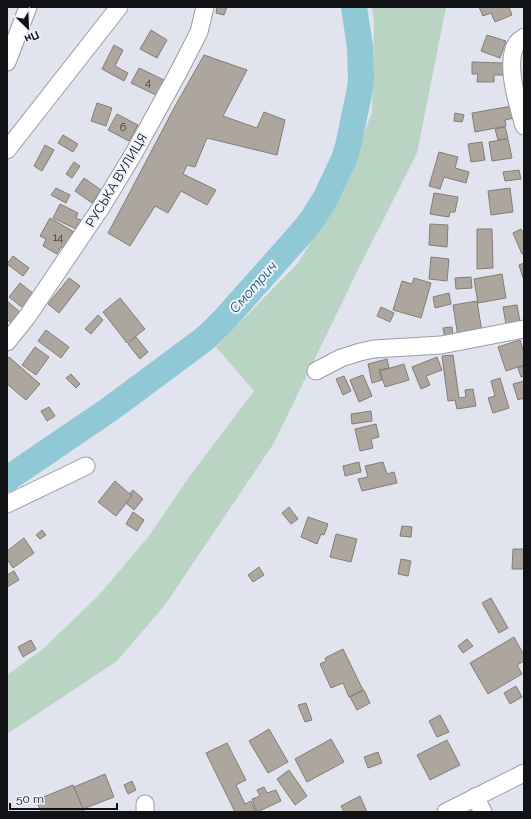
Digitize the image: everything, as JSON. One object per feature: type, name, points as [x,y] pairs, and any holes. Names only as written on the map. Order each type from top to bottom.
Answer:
[{"type":"street","points":[[7,62],[28,7]]},
{"type":"street","points":[[7,150],[119,7]]},
{"type":"street","name":"РУСЬКА ВУЛИЦЯ","points":[[7,342],[27,317],[102,206],[134,153],[199,32],[205,7]]},
{"type":"street","points":[[524,37],[517,43],[513,51],[511,65],[516,97],[524,126]]},
{"type":"street","points":[[316,371],[341,358],[374,349],[441,345],[524,329]]},
{"type":"street","points":[[7,504],[86,466]]},
{"type":"street","points":[[446,812],[524,772]]},
{"type":"street","points":[[475,797],[483,812]]},
{"type":"green space","points":[[372,7],[446,7],[417,153],[274,443],[165,605],[117,661],[7,734],[7,675],[43,649],[99,595],[149,536],[189,477],[254,391],[216,347],[298,263],[343,191],[372,112],[374,22]]},
{"type":"building","points":[[217,7],[227,7],[224,15],[216,13]]},
{"type":"building","points":[[479,7],[509,7],[512,15],[495,22],[491,13],[483,16]]},
{"type":"building","points":[[151,30],[167,40],[157,58],[140,49]]},
{"type":"building","points":[[487,35],[506,41],[500,58],[481,51]]},
{"type":"building","points":[[114,45],[123,50],[115,66],[128,73],[124,81],[102,69]]},
{"type":"building","points":[[204,55],[247,70],[223,116],[257,128],[264,112],[285,120],[277,155],[207,138],[195,167],[187,165],[183,174],[216,190],[207,205],[181,191],[168,213],[155,206],[130,246],[108,233],[174,108]]},
{"type":"building","points":[[472,62],[505,63],[505,75],[494,75],[494,82],[477,82],[478,74],[472,74]]},
{"type":"building","points":[[139,68],[166,81],[158,96],[131,83]]},
{"type":"building","points":[[97,103],[112,108],[106,126],[91,121]]},
{"type":"building","points":[[512,106],[514,118],[505,120],[506,126],[475,132],[472,113]]},
{"type":"building","points":[[455,113],[464,115],[462,122],[454,121]]},
{"type":"building","points":[[117,114],[138,125],[129,141],[108,130]]},
{"type":"building","points":[[505,127],[508,138],[498,140],[495,129]]},
{"type":"building","points":[[63,135],[78,144],[73,152],[58,143]]},
{"type":"building","points":[[508,139],[512,158],[492,161],[489,142]]},
{"type":"building","points":[[482,142],[485,160],[471,162],[468,144]]},
{"type":"building","points":[[45,145],[54,150],[42,171],[34,166]]},
{"type":"building","points":[[439,152],[458,157],[455,168],[469,172],[466,183],[444,177],[440,189],[429,186]]},
{"type":"building","points":[[74,162],[80,166],[72,178],[66,174]]},
{"type":"building","points":[[519,170],[521,179],[505,181],[503,172]]},
{"type":"building","points":[[84,178],[101,190],[92,203],[75,191]]},
{"type":"building","points":[[56,188],[70,195],[66,203],[51,195]]},
{"type":"building","points":[[510,188],[513,212],[491,215],[488,191]]},
{"type":"building","points":[[434,193],[458,197],[455,212],[450,212],[449,217],[430,214]]},
{"type":"building","points":[[60,204],[78,213],[76,218],[83,221],[78,230],[53,218]]},
{"type":"building","points":[[50,218],[76,233],[66,250],[61,247],[57,254],[43,246],[46,239],[40,236]]},
{"type":"building","points":[[430,224],[448,225],[447,247],[429,245]]},
{"type":"building","points":[[477,229],[492,229],[493,268],[477,269]]},
{"type":"building","points":[[521,229],[524,235],[524,254],[522,254],[513,233]]},
{"type":"building","points":[[13,256],[29,268],[23,276],[7,264]]},
{"type":"building","points":[[431,257],[449,259],[447,281],[429,279]]},
{"type":"building","points":[[524,263],[524,278],[523,278],[519,265]]},
{"type":"building","points":[[502,274],[506,298],[478,303],[474,279]]},
{"type":"building","points":[[471,277],[472,288],[456,289],[455,278]]},
{"type":"building","points":[[69,278],[80,286],[59,313],[48,304]]},
{"type":"building","points":[[414,278],[431,283],[421,318],[393,310],[402,281],[412,284]]},
{"type":"building","points":[[20,283],[34,294],[23,308],[9,297]]},
{"type":"building","points":[[449,293],[451,304],[435,308],[433,297]]},
{"type":"building","points":[[120,298],[145,329],[127,343],[103,312]]},
{"type":"building","points":[[7,301],[21,313],[12,324],[7,319]]},
{"type":"building","points":[[477,301],[482,332],[458,337],[453,305]]},
{"type":"building","points":[[517,305],[521,327],[507,330],[503,307]]},
{"type":"building","points":[[381,307],[394,313],[390,322],[377,316]]},
{"type":"building","points":[[98,315],[103,320],[91,334],[85,329]]},
{"type":"building","points":[[452,327],[453,337],[445,338],[443,328]]},
{"type":"building","points":[[46,330],[69,347],[61,358],[38,341]]},
{"type":"building","points":[[136,337],[148,352],[140,359],[128,344]]},
{"type":"building","points":[[520,340],[524,353],[524,365],[506,371],[498,347]]},
{"type":"building","points":[[35,347],[49,357],[36,375],[22,365]]},
{"type":"building","points":[[453,355],[459,398],[466,397],[465,390],[473,389],[476,406],[457,409],[455,400],[448,401],[442,356]]},
{"type":"building","points":[[9,357],[40,384],[26,400],[7,384],[7,359]]},
{"type":"building","points":[[437,357],[442,370],[426,376],[430,385],[421,389],[412,367]]},
{"type":"building","points":[[387,359],[389,368],[379,370],[382,380],[372,383],[368,364]]},
{"type":"building","points":[[404,364],[409,380],[385,387],[380,371]]},
{"type":"building","points":[[524,366],[524,376],[521,377],[518,368]]},
{"type":"building","points":[[71,374],[80,384],[76,388],[66,378]]},
{"type":"building","points":[[363,375],[372,396],[359,402],[350,380]]},
{"type":"building","points":[[344,376],[351,391],[343,395],[336,379]]},
{"type":"building","points":[[500,378],[509,408],[493,413],[488,398],[495,396],[491,381]]},
{"type":"building","points":[[524,381],[524,398],[518,400],[513,384]]},
{"type":"building","points":[[49,407],[55,416],[47,421],[41,411]]},
{"type":"building","points":[[371,411],[372,421],[352,424],[351,414]]},
{"type":"building","points":[[376,424],[379,437],[371,439],[373,448],[360,451],[355,429]]},
{"type":"building","points":[[359,462],[361,472],[345,476],[343,466]]},
{"type":"building","points":[[383,462],[387,474],[394,472],[397,483],[362,491],[358,479],[368,477],[365,466]]},
{"type":"building","points":[[115,481],[132,496],[116,516],[98,502]]},
{"type":"building","points":[[133,490],[143,499],[134,510],[126,503],[132,496],[130,493]]},
{"type":"building","points":[[289,507],[298,519],[291,524],[282,513]]},
{"type":"building","points":[[133,512],[144,520],[137,531],[126,524]]},
{"type":"building","points":[[308,517],[328,524],[324,535],[321,534],[317,544],[301,537]]},
{"type":"building","points":[[402,526],[412,527],[411,537],[400,536]]},
{"type":"building","points":[[42,530],[46,535],[40,539],[36,535]]},
{"type":"building","points":[[336,534],[357,539],[351,562],[330,557]]},
{"type":"building","points":[[24,538],[34,553],[13,568],[7,559],[7,551]]},
{"type":"building","points":[[513,549],[524,549],[524,569],[512,569]]},
{"type":"building","points":[[401,559],[411,561],[408,576],[398,574]]},
{"type":"building","points":[[259,567],[264,575],[253,582],[248,575]]},
{"type":"building","points":[[14,571],[19,580],[7,587],[7,575]]},
{"type":"building","points":[[491,598],[508,628],[499,633],[482,603]]},
{"type":"building","points":[[514,637],[524,655],[524,661],[517,665],[522,674],[488,694],[470,663]]},
{"type":"building","points":[[467,639],[473,646],[463,653],[458,646]]},
{"type":"building","points":[[31,640],[36,649],[23,657],[18,647]]},
{"type":"building","points":[[343,649],[363,690],[349,697],[343,683],[331,688],[320,664],[326,661],[325,658]]},
{"type":"building","points":[[516,686],[522,697],[510,704],[504,693]]},
{"type":"building","points":[[364,690],[370,703],[357,710],[350,697]]},
{"type":"building","points":[[306,703],[312,720],[305,722],[298,705]]},
{"type":"building","points":[[440,715],[449,732],[437,737],[429,721]]},
{"type":"building","points":[[269,729],[288,762],[268,773],[249,741]]},
{"type":"building","points":[[331,739],[344,762],[307,782],[295,759]]},
{"type":"building","points":[[447,740],[460,765],[430,780],[417,755]]},
{"type":"building","points":[[227,743],[246,780],[236,785],[245,804],[251,801],[256,812],[235,812],[206,753]]},
{"type":"building","points":[[378,752],[382,763],[368,768],[364,757]]},
{"type":"building","points":[[289,770],[307,796],[295,805],[277,779]]},
{"type":"building","points":[[105,774],[114,797],[83,809],[74,787]]},
{"type":"building","points":[[132,781],[136,790],[128,794],[124,785]]},
{"type":"building","points":[[73,785],[84,811],[41,812],[36,800]]},
{"type":"building","points":[[264,787],[267,793],[276,790],[281,801],[257,812],[252,799],[260,796],[257,790]]},
{"type":"building","points":[[360,796],[367,812],[344,812],[341,806]]},
{"type":"waterway","name":"Смотрич","points":[[7,479],[110,409],[203,340],[224,320],[313,218],[325,199],[344,159],[359,94],[361,80],[360,47],[354,7]]}]
